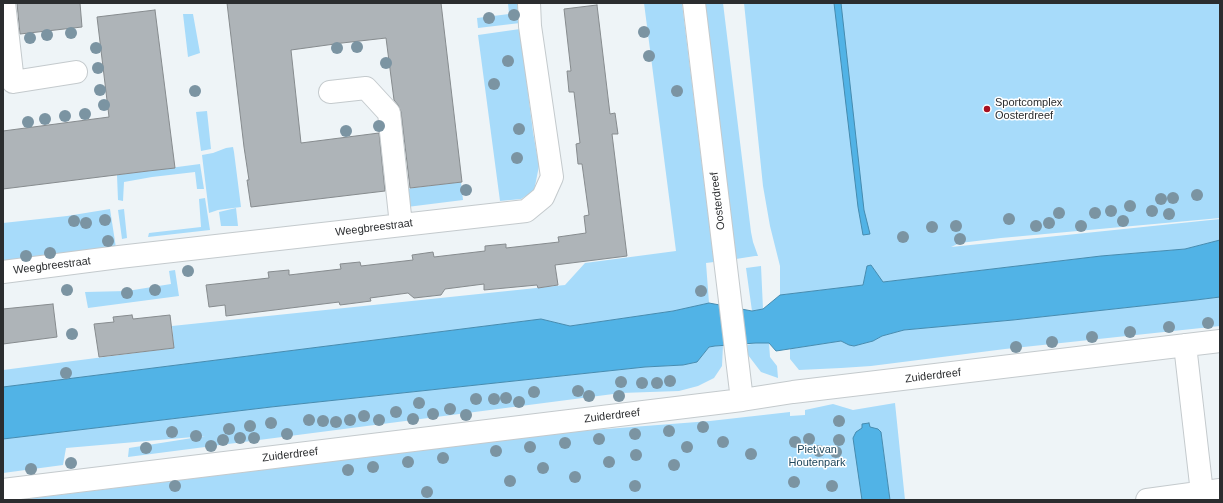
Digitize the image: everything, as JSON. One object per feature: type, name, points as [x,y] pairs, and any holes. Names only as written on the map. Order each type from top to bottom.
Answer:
[{"type":"street","points":[[4,3],[13,82],[76,72]]},
{"type":"street","name":"Weegbreestraat","points":[[3,272],[119,257],[526,211],[543,197],[552,176],[530,26],[529,3]]},
{"type":"street","name":"Oosterdreef","points":[[694,3],[742,400]]},
{"type":"street","points":[[330,92],[366,88],[389,113],[401,225]]},
{"type":"street","name":"Zuiderdreef","points":[[3,490],[742,400],[793,392],[1220,341]]},
{"type":"street","points":[[1147,500],[1211,492],[1185,345]]},
{"type":"green space","points":[[508,3],[517,3],[520,23],[478,28],[477,18],[509,14]]},
{"type":"green space","points":[[644,3],[682,3],[714,262],[706,263],[709,303],[673,311],[570,326],[541,319],[3,387],[3,370],[174,348],[172,326],[565,285],[585,263],[676,251]]},
{"type":"green space","points":[[705,3],[723,3],[751,232],[758,256],[736,259]]},
{"type":"green space","name":"Sportcomplex Oosterdreef","points":[[744,3],[1220,3],[1220,218],[1001,238],[960,243],[951,247],[1220,219],[1220,240],[1185,249],[1101,256],[882,282],[871,265],[867,266],[863,285],[780,295],[780,266],[770,226],[763,186]]},
{"type":"green space","points":[[183,14],[193,14],[200,53],[188,57]]},
{"type":"green space","points":[[520,29],[533,132],[539,166],[534,191],[521,199],[500,201],[478,35]]},
{"type":"green space","points":[[207,111],[211,149],[201,151],[196,112]]},
{"type":"green space","points":[[233,147],[241,207],[218,210],[209,213],[202,155]]},
{"type":"green space","points":[[200,164],[204,189],[197,189],[195,172],[152,177],[124,182],[123,201],[118,200],[117,175]]},
{"type":"green space","points":[[461,182],[463,200],[407,207],[405,189]]},
{"type":"green space","points":[[205,198],[210,230],[148,237],[149,233],[201,227],[199,199]]},
{"type":"green space","points":[[236,208],[238,226],[221,226],[219,212]]},
{"type":"green space","points":[[110,209],[116,248],[3,263],[3,223],[67,216]]},
{"type":"green space","points":[[124,209],[127,238],[122,239],[118,210]]},
{"type":"green space","points":[[761,266],[763,309],[752,311],[746,268]]},
{"type":"green space","points":[[175,270],[179,296],[88,308],[85,292],[127,291],[171,284],[169,271]]},
{"type":"green space","points":[[1220,297],[1220,326],[1005,349],[871,366],[799,370],[790,359],[790,349],[841,341],[854,346],[904,330],[1013,320]]},
{"type":"green space","points":[[769,343],[770,357],[777,366],[778,378],[761,372],[748,355],[747,345]]},
{"type":"green space","points":[[723,345],[722,366],[714,378],[698,386],[679,391],[621,393],[128,457],[129,448],[205,436],[66,448],[63,465],[3,473],[3,439],[271,407],[645,367],[683,365],[697,362],[709,347]]},
{"type":"green space","name":"Piet van Houtenpark","points":[[895,403],[905,500],[890,500],[881,432],[870,427],[869,423],[860,430],[868,500],[17,500],[580,431],[710,421],[790,412],[790,416],[805,415],[805,410],[833,404],[853,410]]},
{"type":"shaded area","points":[[834,3],[841,3],[864,210],[870,234],[863,235],[858,207]]},
{"type":"shaded area","points":[[1220,240],[1220,297],[1013,320],[904,330],[854,346],[841,341],[776,351],[769,343],[715,346],[709,347],[697,362],[683,365],[645,367],[271,407],[3,439],[3,387],[541,319],[570,326],[673,311],[709,303],[752,311],[763,309],[780,295],[863,285],[867,266],[871,265],[883,282],[1101,256],[1185,249]]},
{"type":"shaded area","points":[[869,423],[870,427],[878,429],[881,432],[890,500],[862,500],[853,438],[856,432],[862,428],[862,424]]},
{"type":"building","points":[[17,3],[80,3],[82,27],[20,34]]},
{"type":"building","points":[[227,3],[441,3],[462,182],[410,188],[401,112],[394,100],[386,38],[342,43],[291,50],[301,143],[379,133],[385,191],[251,207]]},
{"type":"building","points":[[597,5],[610,114],[615,113],[618,134],[612,134],[627,256],[555,265],[558,285],[538,288],[537,285],[484,290],[484,284],[445,289],[441,295],[414,298],[408,293],[370,298],[371,301],[340,305],[339,302],[226,316],[225,305],[209,307],[206,285],[269,278],[268,272],[289,270],[289,275],[341,269],[340,264],[360,262],[361,266],[413,260],[412,255],[433,252],[434,257],[485,251],[485,246],[506,244],[506,248],[559,242],[558,237],[586,233],[584,216],[589,215],[582,164],[578,164],[576,144],[580,143],[574,92],[569,92],[567,71],[571,71],[564,9]]},
{"type":"building","points":[[155,10],[175,168],[3,189],[3,131],[109,117],[97,17]]},
{"type":"building","points":[[53,304],[57,337],[3,344],[3,309]]},
{"type":"building","points":[[132,315],[133,319],[170,315],[174,348],[99,357],[94,324],[114,322],[113,317]]},
{"type":"place","name":"Sportcomplex Oosterdreef","points":[[987,109]]}]
